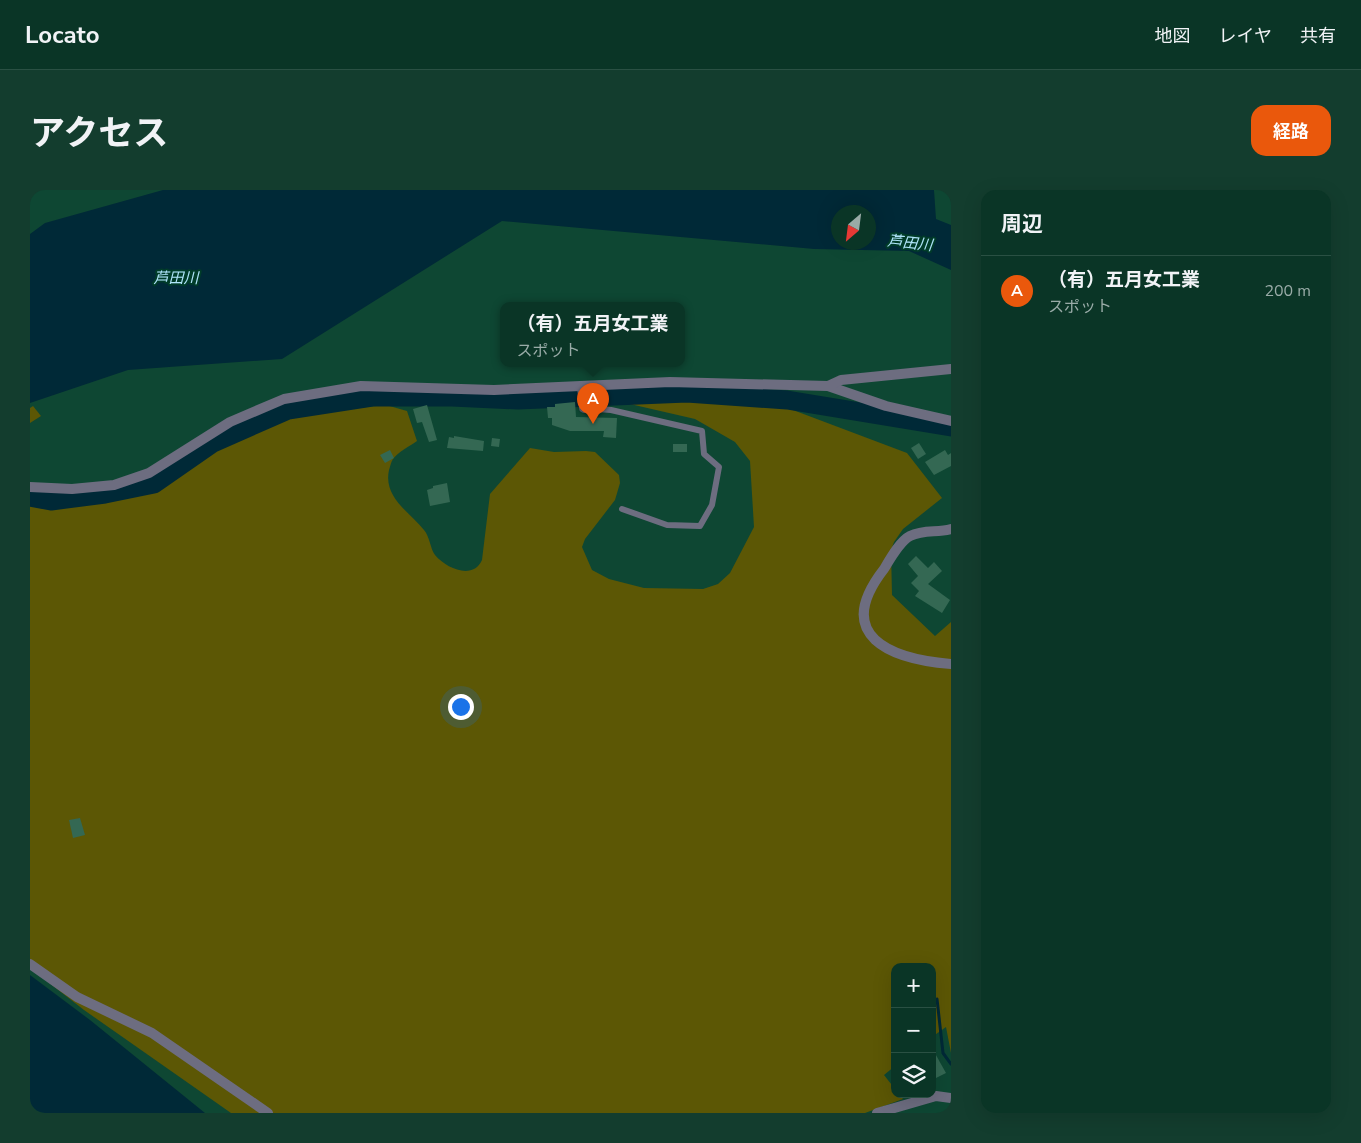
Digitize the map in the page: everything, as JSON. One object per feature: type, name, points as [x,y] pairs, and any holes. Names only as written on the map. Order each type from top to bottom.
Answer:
[{"type":"street","points":[[828,386],[841,380],[951,368]]},
{"type":"street","points":[[30,487],[72,489],[123,482],[149,473],[230,422],[284,399],[361,386],[454,390],[670,382],[828,386],[886,406],[951,421]]},
{"type":"street","points":[[582,386],[584,408]]},
{"type":"street","points":[[951,529],[926,530],[908,536],[877,578],[866,599],[862,614],[869,631],[880,646],[897,655],[951,664]]},
{"type":"street","points":[[30,964],[77,997],[152,1033],[268,1113]]},
{"type":"street","points":[[877,1113],[936,1096],[951,1098]]},
{"type":"lane","points":[[584,408],[610,410],[702,431],[704,454],[719,467],[712,505],[700,526],[667,526],[622,509]]},
{"type":"shaded area","points":[[617,387],[785,407],[907,453],[942,498],[903,529],[891,550],[892,595],[935,636],[951,622],[951,1053],[946,1027],[936,1034],[936,963],[891,963],[891,1069],[884,1075],[891,1084],[891,1098],[903,1099],[865,1113],[231,1113],[84,1010],[30,968],[30,503],[50,505],[150,489],[239,434],[279,416],[386,405],[407,411],[417,441],[392,460],[388,480],[390,489],[399,504],[426,533],[435,555],[453,568],[466,571],[473,570],[482,560],[490,494],[530,448],[554,452],[586,451],[595,452],[619,475],[620,483],[615,500],[585,539],[582,547],[592,570],[609,579],[644,588],[703,589],[718,584],[730,573],[754,527],[750,461],[735,442],[695,419],[617,401]]},
{"type":"shaded area","points":[[33,406],[41,416],[30,423],[30,408]]},
{"type":"water","name":"芦田川","points":[[163,190],[934,190],[936,219],[951,225],[951,270],[909,251],[862,250],[876,250],[876,205],[831,205],[831,249],[502,221],[282,359],[128,370],[30,403],[30,234],[45,223]]},
{"type":"water","points":[[30,975],[90,1020],[205,1113],[30,1113]]},
{"type":"building","points":[[575,402],[576,417],[617,418],[616,438],[603,437],[604,431],[570,431],[552,425],[552,418],[548,418],[547,407],[555,407],[555,404]]},
{"type":"building","points":[[427,405],[437,440],[429,442],[422,422],[417,423],[413,409]]},
{"type":"building","points":[[454,436],[484,441],[483,451],[447,448],[449,437],[454,438]]},
{"type":"building","points":[[492,438],[500,439],[499,447],[491,446]]},
{"type":"building","points":[[919,443],[926,454],[918,459],[911,448]]},
{"type":"building","points":[[673,444],[687,444],[687,452],[673,452]]},
{"type":"building","points":[[390,450],[394,458],[385,463],[380,455]]},
{"type":"building","points":[[945,450],[948,455],[951,453],[951,466],[934,475],[925,462]]},
{"type":"building","points":[[447,483],[450,502],[430,506],[427,490],[433,488],[433,486]]},
{"type":"building","points":[[916,556],[928,568],[934,562],[942,571],[928,584],[950,600],[942,613],[915,596],[919,591],[911,583],[918,576],[908,564]]},
{"type":"building","points":[[80,818],[85,835],[73,838],[69,820]]},
{"type":"building","points":[[936,1055],[946,1073],[936,1078]]},
{"type":"waterway","points":[[30,497],[51,501],[105,494],[154,484],[213,443],[288,410],[372,397],[452,397],[518,400],[687,393],[787,400],[951,427]]},
{"type":"waterway","points":[[937,999],[943,1053],[951,1064]]},
{"type":"place","name":"（有）五月女工業","points":[[593,424]]}]
